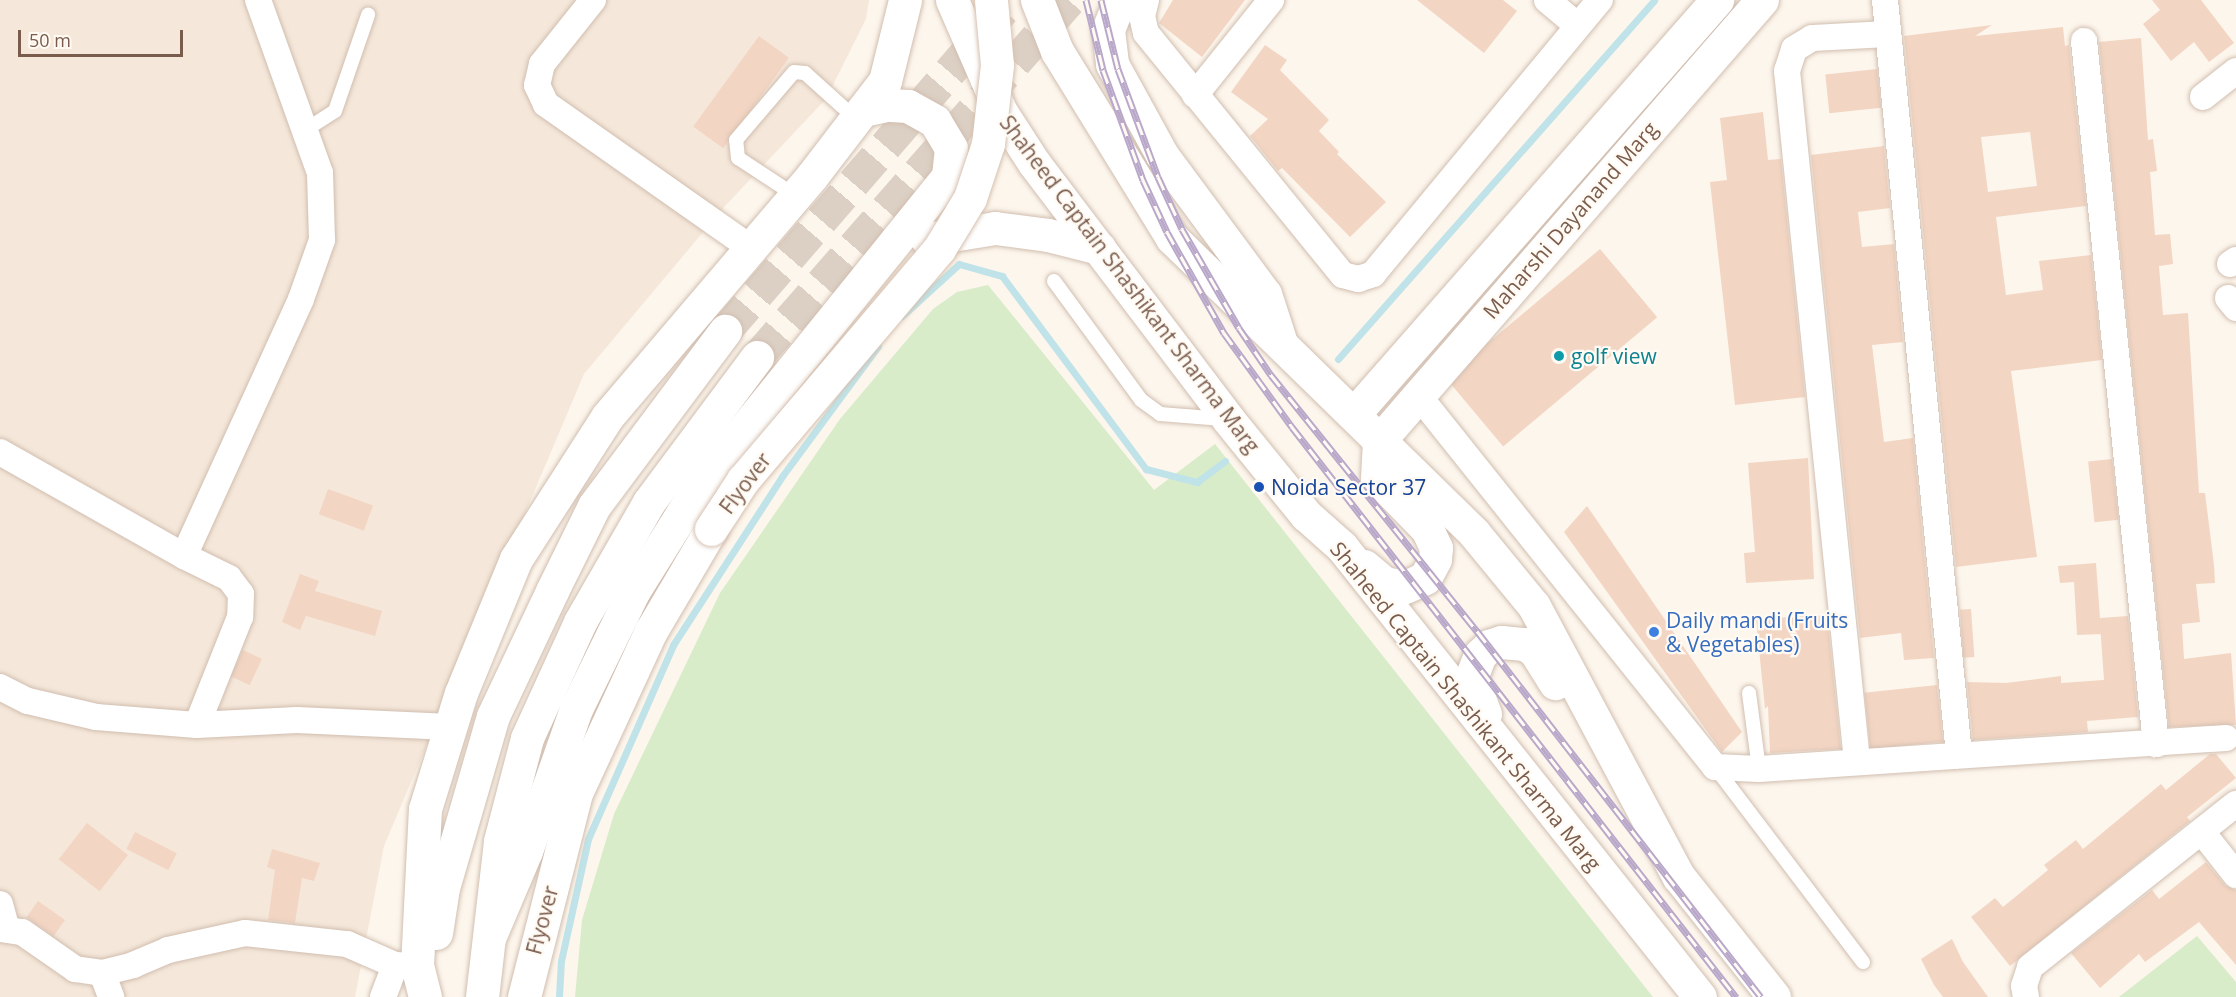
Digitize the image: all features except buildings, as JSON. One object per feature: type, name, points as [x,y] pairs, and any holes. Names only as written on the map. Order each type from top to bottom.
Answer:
[{"type":"main road","points":[[425,997],[406,965],[424,809],[450,727],[523,548],[607,417],[796,196],[885,81],[905,0]]},
{"type":"main road","name":"Shaheed Captain Shashikant Sharma Marg","points":[[952,0],[1013,134],[1228,419],[1306,516],[1342,547],[1700,997]]},
{"type":"main road","name":"Flyover","points":[[524,997],[576,793],[610,712],[651,631],[743,480],[939,249],[970,198],[988,144],[996,76],[991,0]]},
{"type":"main road","points":[[1037,0],[1057,51],[1172,238],[1474,533],[1534,606],[1679,877]]},
{"type":"main road","points":[[1120,0],[1108,30],[1112,64],[1162,155],[1265,294],[1281,344]]},
{"type":"main road","name":"Maharshi Dayanand Marg","points":[[1354,414],[1717,0]]},
{"type":"main road","name":"Maharshi Dayanand Marg","points":[[1379,441],[1762,0]]},
{"type":"main road","points":[[489,938],[526,851],[576,709],[633,592],[703,480],[948,176],[951,148],[935,121],[908,106],[886,105],[860,114]]},
{"type":"main road","points":[[888,250],[957,232],[995,228],[1048,235],[1099,248]]},
{"type":"main road","points":[[425,997],[443,888],[493,716],[594,506],[725,331]]},
{"type":"main road","points":[[482,997],[500,841],[527,738],[575,633],[649,502],[757,357]]},
{"type":"main road","points":[[1342,547],[1384,583],[1395,587],[1416,584],[1425,578],[1435,559],[1436,548],[1427,529],[1377,478],[1379,441]]},
{"type":"main road","points":[[1506,754],[1473,690],[1471,678],[1474,665],[1489,646],[1513,641],[1530,648],[1543,661],[1588,742],[1679,877],[1774,997]]},
{"type":"street","points":[[184,556],[297,309],[322,240],[320,173],[307,129],[258,0]]},
{"type":"street","points":[[593,0],[542,64],[537,85],[546,104],[751,248]]},
{"type":"street","points":[[1146,0],[1142,16],[1146,33],[1343,275],[1358,279],[1373,274],[1600,0]]},
{"type":"street","points":[[1195,95],[1271,0]]},
{"type":"street","points":[[1547,0],[1578,26]]},
{"type":"street","points":[[1885,0],[1959,755]]},
{"type":"street","points":[[1857,761],[1787,71],[1794,49],[1812,38],[1888,34]]},
{"type":"street","points":[[2084,41],[2156,744]]},
{"type":"street","points":[[2203,97],[2236,71]]},
{"type":"street","points":[[1418,395],[1715,767],[1759,769],[2226,738]]},
{"type":"street","points":[[0,452],[184,556],[229,578],[242,594],[240,618],[197,725]]},
{"type":"street","points":[[0,687],[28,701],[96,717],[197,725],[297,720],[450,727]]},
{"type":"street","points":[[2026,997],[2024,986],[2030,967],[2236,804]]},
{"type":"street","points":[[2202,832],[2236,875]]},
{"type":"street","points":[[2,920],[75,969],[102,973],[168,950],[245,933],[347,944],[406,965],[383,997]]},
{"type":"street","points":[[102,973],[111,997]]},
{"type":"lane","points":[[307,129],[335,111],[368,15]]},
{"type":"lane","points":[[796,196],[738,158],[736,140],[794,72],[806,73],[860,114]]},
{"type":"lane","points":[[1054,281],[1141,400],[1160,414],[1181,418],[1228,419]]},
{"type":"lane","points":[[1749,693],[1759,769]]},
{"type":"lane","points":[[1715,767],[1863,962]]},
{"type":"shaded area","points":[[0,0],[869,0],[866,19],[826,99],[725,206],[584,374],[384,846],[355,997],[0,997]]},
{"type":"green space","points":[[988,285],[1154,490],[1215,444],[1653,997],[575,997],[582,920],[614,814],[720,593],[840,419],[933,309],[957,292]]},
{"type":"green space","points":[[2197,936],[2236,982],[2236,997],[2119,997]]},
{"type":"waterway","points":[[1338,359],[1654,0]]},
{"type":"waterway","points":[[902,316],[959,264],[1002,276],[1146,469],[1197,482],[1225,461]]},
{"type":"waterway","points":[[559,997],[561,961],[588,839],[673,645],[783,475],[878,346]]},
{"type":"tunnel","points":[[725,331],[1012,0]]},
{"type":"tunnel","points":[[757,357],[1070,0]]},
{"type":"railway","points":[[1086,0],[1103,70],[1143,180],[1167,232],[1224,333],[1292,427],[1736,997]]},
{"type":"railway","points":[[1101,0],[1118,69],[1158,177],[1182,229],[1239,328],[1271,375],[1477,631],[1761,997]]},
{"type":"place","name":"golf view","points":[[1559,356]]},
{"type":"place","name":"Noida Sector 37","points":[[1259,487]]},
{"type":"place","name":"Daily mandi (Fruits & Vegetables)","points":[[1654,632]]}]
